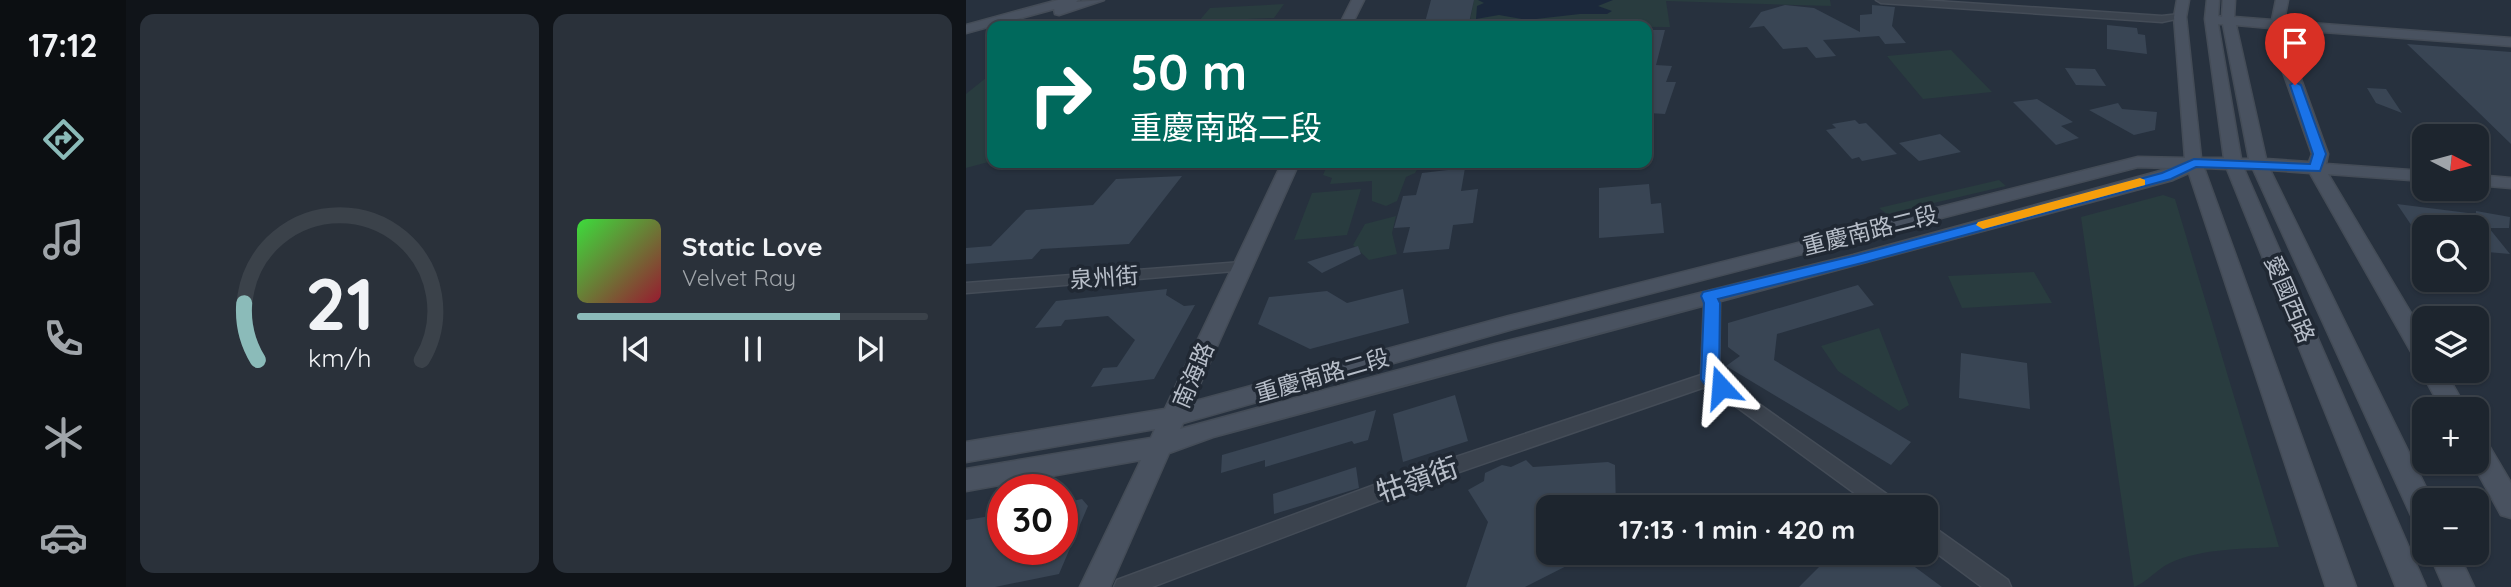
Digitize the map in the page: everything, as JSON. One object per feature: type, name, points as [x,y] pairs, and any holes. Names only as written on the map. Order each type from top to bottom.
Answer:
[{"type":"main road","points":[[995,21],[1072,0]]},
{"type":"main road","points":[[1021,21],[1098,0]]},
{"type":"main road","points":[[1348,21],[1358,0]]},
{"type":"main road","name":"愛國西路","points":[[2183,0],[2196,18],[2233,163],[2411,587]]},
{"type":"main road","name":"愛國西路","points":[[2213,0],[2196,18],[2189,137],[2194,163],[2341,587]]},
{"type":"main road","name":"愛國西路","points":[[2229,0],[2229,21],[2259,164],[2412,488]]},
{"type":"main road","points":[[2282,0],[2276,32],[2320,154],[2316,168],[2412,334]]},
{"type":"main road","points":[[2196,18],[2511,42]]},
{"type":"main road","points":[[966,29],[987,23]]},
{"type":"main road","points":[[966,37],[987,31]]},
{"type":"main road","name":"重慶南路二段","points":[[966,452],[1175,416],[1509,323],[2138,162],[2194,163]]},
{"type":"main road","points":[[2194,163],[2259,164],[2412,175]]},
{"type":"main road","name":"重慶南路二段","points":[[966,480],[1161,446],[1208,429],[1709,296],[1860,259],[2166,176],[2194,163]]},
{"type":"main road","name":"南海路","points":[[1095,587],[1288,168]]},
{"type":"main road","points":[[2489,181],[2511,183]]},
{"type":"main road","points":[[2489,469],[2511,507]]},
{"type":"main road","points":[[2449,565],[2459,587]]},
{"type":"street","points":[[1881,0],[2073,7]]},
{"type":"street","points":[[1990,0],[2073,7],[2162,19],[2196,18]]},
{"type":"street","name":"泉州街","points":[[966,288],[1242,268]]},
{"type":"street","points":[[1709,296],[1712,303],[1710,379],[1873,495]]},
{"type":"street","name":"牯嶺街","points":[[1125,587],[1403,483],[1710,379]]},
{"type":"street","points":[[1938,542],[2000,587]]},
{"type":"shaded area","points":[[1474,0],[1830,0],[1831,6],[1666,1],[1670,27],[1652,27],[1652,21],[1470,20]]},
{"type":"shaded area","points":[[1284,4],[1274,18],[1199,21],[1210,8]]},
{"type":"shaded area","points":[[1951,50],[1992,92],[1923,99],[1887,56]]},
{"type":"shaded area","points":[[987,77],[987,162],[966,168],[966,94]]},
{"type":"shaded area","points":[[1326,168],[1418,168],[1415,173],[1406,177],[1397,201],[1386,206],[1372,201],[1372,181],[1330,184],[1332,178],[1323,175]]},
{"type":"shaded area","points":[[1999,180],[2006,186],[1887,214],[1879,208]]},
{"type":"shaded area","points":[[1361,189],[1347,235],[1294,240],[1312,193]]},
{"type":"shaded area","points":[[2163,195],[2175,199],[2279,547],[2196,554],[2165,566],[2134,587],[2081,217]]},
{"type":"shaded area","points":[[1396,216],[1392,233],[1397,254],[1369,260],[1353,245],[1365,224]]},
{"type":"shaded area","points":[[2034,272],[2052,303],[1962,308],[1948,276]]},
{"type":"shaded area","points":[[1879,328],[1909,405],[1899,411],[1838,371],[1821,346]]},
{"type":"water","points":[[1478,0],[1613,0],[1598,6],[1612,11],[1607,14],[1527,20],[1499,15],[1476,19],[1477,6],[1484,3]]},
{"type":"building","points":[[1431,0],[1474,0],[1469,21],[1425,21]]},
{"type":"building","points":[[1785,5],[1814,8],[1860,32],[1860,15],[1872,14],[1872,5],[1895,7],[1892,26],[1906,43],[1885,44],[1879,36],[1823,40],[1836,56],[1816,58],[1807,47],[1783,49],[1764,26],[1749,28],[1761,12]]},
{"type":"building","points":[[2107,25],[2137,28],[2138,34],[2145,35],[2147,54],[2107,49]]},
{"type":"building","points":[[1652,30],[1665,30],[1656,65],[1672,66],[1666,82],[1676,82],[1665,114],[1652,113]]},
{"type":"building","points":[[2407,44],[2511,52],[2511,144],[2474,108]]},
{"type":"building","points":[[2065,68],[2095,69],[2106,86],[2076,85]]},
{"type":"building","points":[[2367,88],[2386,89],[2402,113],[2376,103]]},
{"type":"building","points":[[2037,99],[2073,122],[2061,126],[2079,138],[2056,145],[2013,102]]},
{"type":"building","points":[[2118,103],[2122,109],[2157,112],[2155,130],[2134,135],[2089,110]]},
{"type":"building","points":[[1855,120],[1859,124],[1866,123],[1897,154],[1862,161],[1859,157],[1852,159],[1826,130],[1836,128],[1832,124]]},
{"type":"building","points":[[1940,134],[1961,152],[1919,161],[1899,143]]},
{"type":"building","points":[[1465,168],[1461,191],[1478,189],[1473,223],[1453,225],[1449,249],[1403,253],[1410,227],[1394,228],[1403,196],[1416,195],[1422,173]]},
{"type":"building","points":[[1182,176],[1129,244],[1041,249],[1032,259],[966,264],[966,248],[991,246],[1026,210],[1093,205],[1116,179]]},
{"type":"building","points":[[1649,184],[1651,204],[1661,203],[1664,233],[1599,238],[1599,188]]},
{"type":"building","points":[[2397,204],[2510,217],[2509,228],[2489,228],[2489,215],[2412,215],[2412,226]]},
{"type":"building","points":[[2489,228],[2510,254],[2489,252]]},
{"type":"building","points":[[1358,246],[1361,254],[1322,273],[1307,262]]},
{"type":"building","points":[[1858,285],[1874,305],[1777,334],[1774,360],[1911,442],[1891,465],[1726,366],[1740,356],[1728,347],[1728,323]]},
{"type":"building","points":[[1167,289],[1166,295],[1184,306],[1195,305],[1154,379],[1091,387],[1103,368],[1117,367],[1135,340],[1108,316],[1065,320],[1061,326],[1035,328],[1056,301]]},
{"type":"building","points":[[1403,289],[1409,323],[1310,349],[1258,324],[1269,297],[1327,291],[1347,303]]},
{"type":"building","points":[[1961,353],[2027,363],[2030,409],[1959,398]]},
{"type":"building","points":[[1455,395],[1468,441],[1403,462],[1393,414]]},
{"type":"building","points":[[1376,410],[1368,440],[1354,444],[1352,441],[1265,467],[1265,460],[1221,473],[1222,455]]},
{"type":"building","points":[[1526,460],[1533,467],[1608,462],[1615,465],[1616,495],[1536,495],[1536,565],[1568,565],[1525,587],[1466,587],[1488,522],[1468,490],[1484,481],[1485,473],[1502,465],[1511,467]]},
{"type":"building","points":[[1356,467],[1359,488],[1274,514],[1273,494]]},
{"type":"building","points":[[1082,499],[1088,506],[1078,529],[1078,500]]},
{"type":"building","points":[[987,517],[987,565],[1063,565],[1059,574],[995,587],[966,587],[966,520]]},
{"type":"building","points":[[1821,565],[1912,565],[1942,587],[1799,587]]},
{"type":"slow traffic","points":[[1983,225],[2140,182]]},
{"type":"route","points":[[1721,387],[1710,379],[1712,303],[1709,296],[1860,259],[2166,176],[2194,163],[2316,168],[2320,154],[2295,85]]}]
